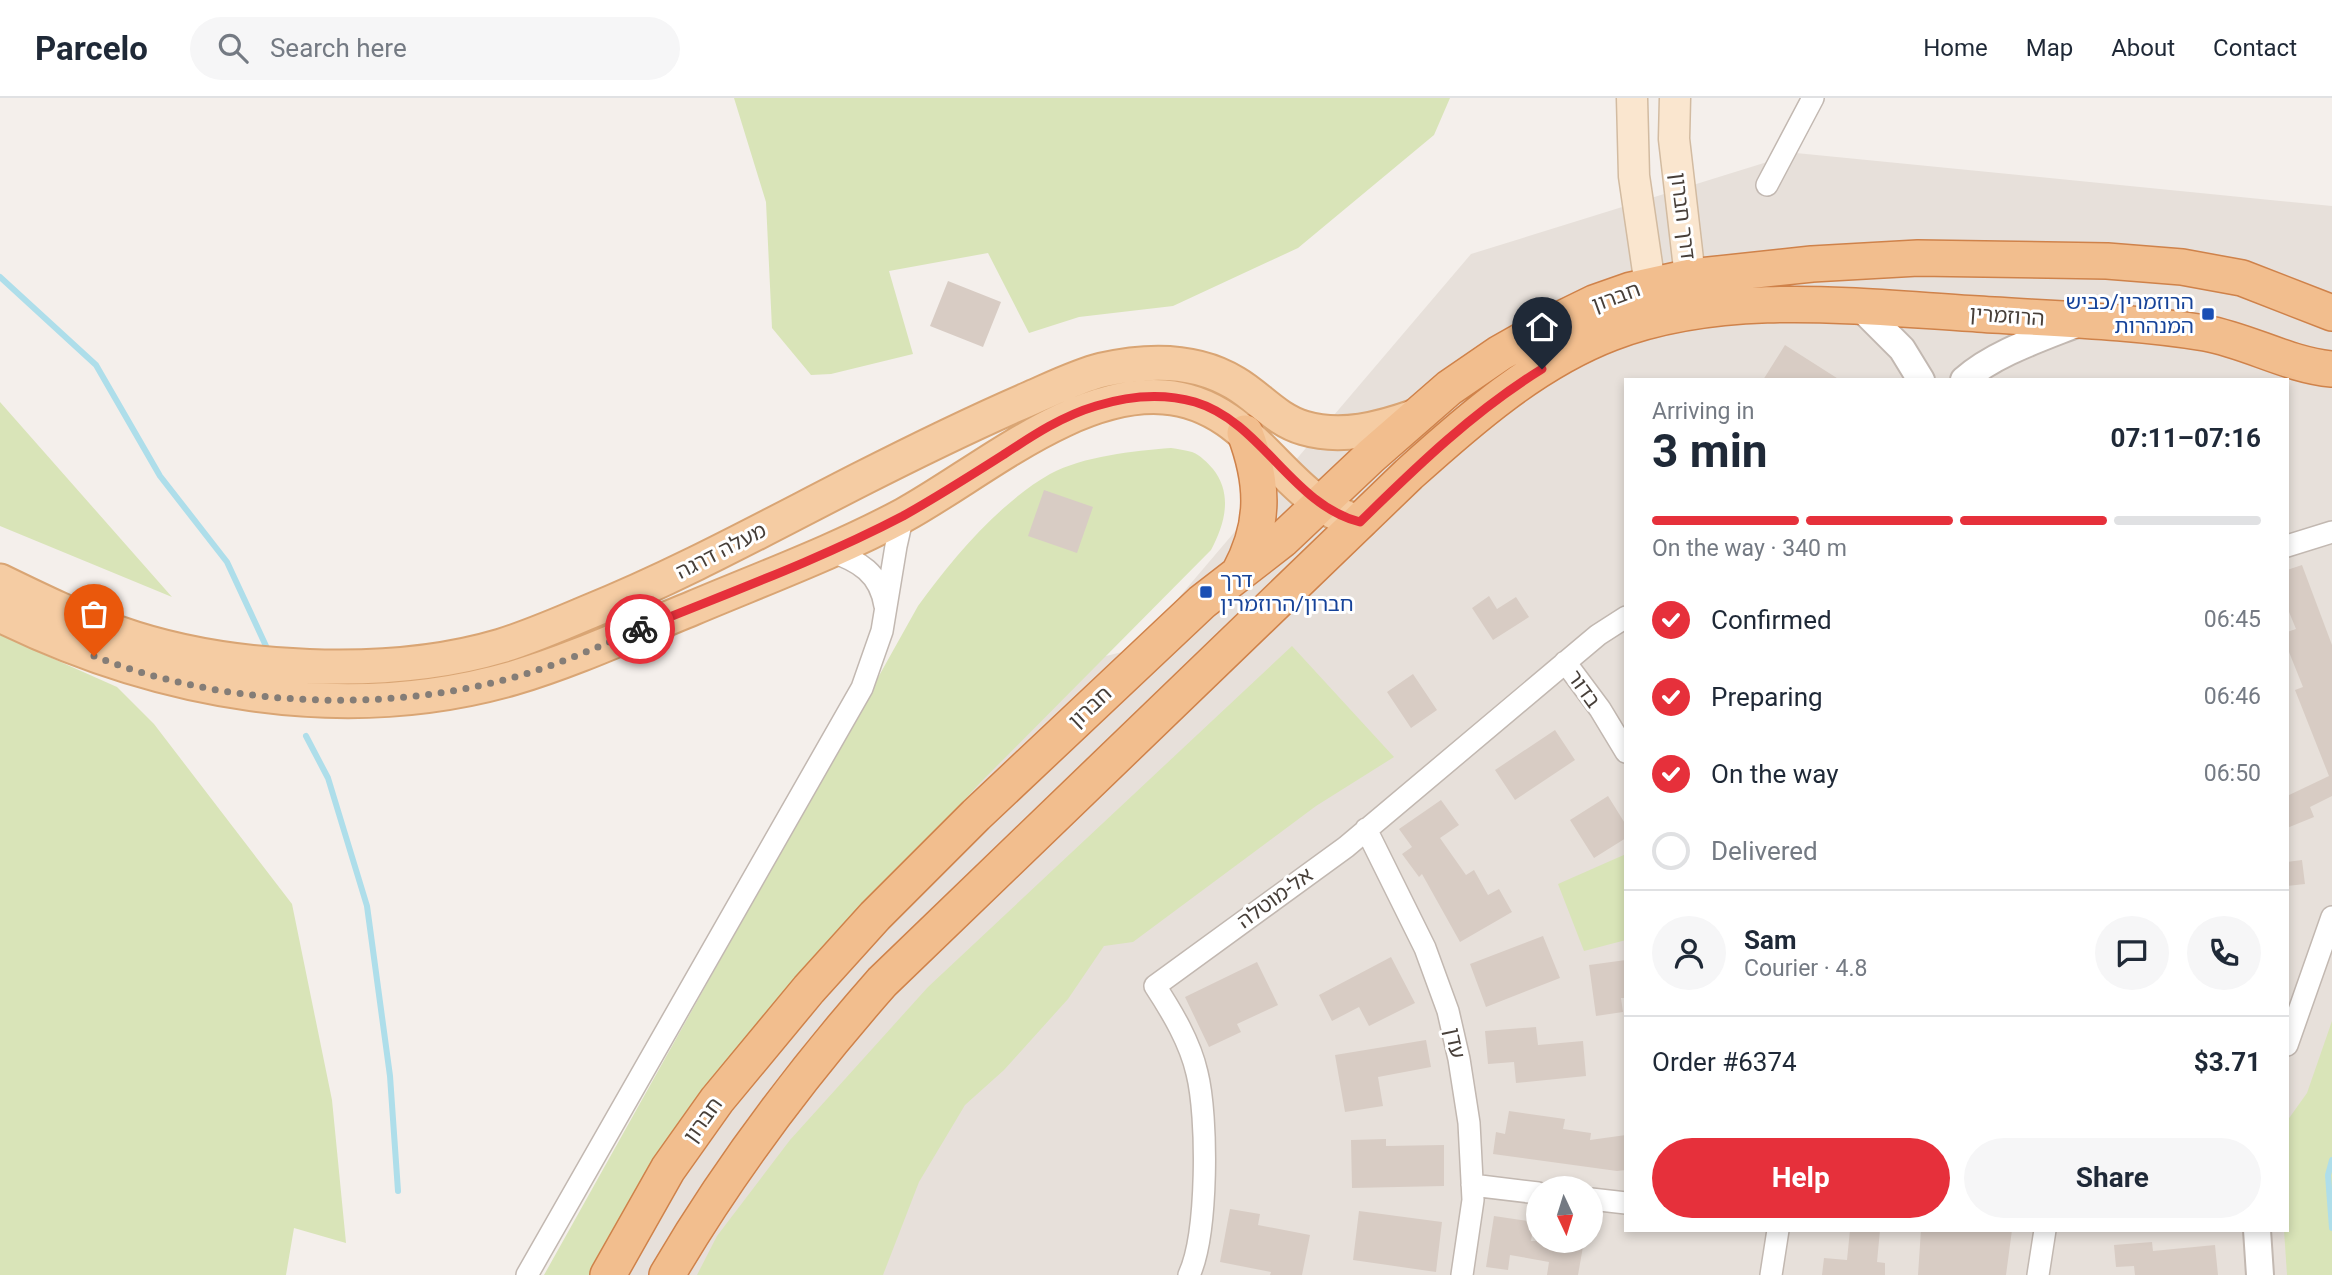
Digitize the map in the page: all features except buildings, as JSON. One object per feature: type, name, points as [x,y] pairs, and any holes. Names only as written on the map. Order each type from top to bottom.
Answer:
[{"type":"highway","points":[[1690,277],[1812,264],[1918,258],[2143,263],[2242,278],[2332,313]]},
{"type":"highway","name":"חברון","points":[[608,1275],[668,1169],[717,1100],[817,980],[875,916],[976,815],[1202,602],[1282,540],[1449,388],[1500,353],[1594,303],[1650,285],[1690,277]]},
{"type":"highway","name":"הרוזמרין","points":[[1676,315],[1732,307],[1860,307],[2085,321],[2207,334],[2234,340],[2287,360],[2332,369]]},
{"type":"highway","name":"חברון","points":[[667,1275],[726,1178],[761,1128],[802,1075],[882,982],[1443,443],[1525,380],[1577,347],[1613,332],[1676,315]]},
{"type":"highway","points":[[1238,573],[1253,543],[1259,509],[1258,475],[1245,433]]},
{"type":"main road","name":"דרך חברון","points":[[1632,98],[1636,189],[1650,285]]},
{"type":"main road","name":"דרך חברון","points":[[1675,98],[1674,139],[1690,277],[1676,315]]},
{"type":"main road","points":[[1650,285],[1676,315]]},
{"type":"main road","name":"מעלה דרגה","points":[[0,581],[54,608],[120,634],[181,651],[241,661],[379,667],[447,659],[502,646],[626,597],[924,447],[998,412],[1097,371],[1135,363],[1176,362],[1206,370],[1233,382],[1287,421],[1303,428],[1324,432],[1359,431],[1416,416]]},
{"type":"main road","name":"מעלה דרגה","points":[[0,615],[114,664],[191,684],[272,696],[344,701],[405,699],[461,690],[513,678],[567,660],[830,551],[904,515],[1053,424],[1096,406],[1139,397],[1166,397],[1196,403],[1216,412],[1245,433],[1321,505],[1340,516],[1360,522]]},
{"type":"street","points":[[1767,185],[1813,98]]},
{"type":"street","points":[[1860,307],[1902,349],[1920,378]]},
{"type":"street","points":[[1967,378],[1998,358],[2085,321]]},
{"type":"street","points":[[527,1275],[862,688],[876,652],[886,612],[896,546],[904,515]]},
{"type":"street","points":[[2289,545],[2332,532]]},
{"type":"street","points":[[830,551],[867,568],[876,578],[883,593],[886,612]]},
{"type":"street","name":"אל-מוטלה","points":[[1188,1275],[1200,1221],[1204,1173],[1200,1094],[1197,1073],[1186,1042],[1155,986],[1346,847],[1565,662],[1624,618]]},
{"type":"street","name":"בדור","points":[[1565,662],[1600,709],[1624,749]]},
{"type":"street","name":"עדן","points":[[1366,829],[1425,948],[1448,1011],[1460,1059],[1467,1110],[1473,1200],[1462,1275]]},
{"type":"street","points":[[2289,1039],[2332,917]]},
{"type":"street","points":[[1472,1185],[1526,1192]]},
{"type":"street","points":[[1603,1200],[1624,1203]]},
{"type":"street","points":[[1772,1275],[1778,1232]]},
{"type":"street","points":[[2038,1275],[2045,1232]]},
{"type":"street","points":[[2257,1232],[2260,1275]]},
{"type":"shaded area","points":[[1796,153],[2332,206],[2332,1275],[589,1275],[1010,679],[1135,649],[1471,254]]},
{"type":"green space","points":[[734,98],[1450,98],[1434,135],[1298,248],[1173,306],[1079,317],[1029,333],[988,253],[889,271],[913,354],[831,374],[811,375],[772,328],[766,202]]},
{"type":"green space","points":[[0,402],[172,597],[0,526]]},
{"type":"green space","points":[[1171,448],[1189,451],[1204,459],[1223,489],[1223,520],[1211,550],[979,784],[734,1056],[596,1275],[544,1275],[918,606],[931,588],[961,551],[995,516],[1050,474],[1093,459]]},
{"type":"green space","points":[[0,635],[117,687],[154,724],[292,904],[332,1100],[346,1243],[294,1228],[286,1275],[0,1275]]},
{"type":"green space","points":[[1292,646],[1394,757],[1316,806],[1133,942],[1104,946],[1068,999],[1004,1070],[965,1105],[919,1182],[883,1275],[697,1275],[717,1236],[790,1140],[928,987]]},
{"type":"green space","points":[[1624,855],[1624,941],[1584,951],[1558,884]]},
{"type":"green space","points":[[2332,1021],[2332,1275],[2287,1275],[2284,1232],[2289,1232],[2289,1118],[2307,1093]]},
{"type":"waterway","points":[[0,277],[96,365],[160,476],[227,562],[266,646]]},
{"type":"waterway","points":[[306,736],[328,778],[367,906],[390,1076],[398,1191]]},
{"type":"waterway","points":[[2332,1160],[2328,1175],[2332,1228]]},
{"type":"way so far","points":[[94,656],[114,664],[191,684],[272,696],[344,701],[405,699],[513,678],[567,660],[640,629]]},
{"type":"place","name":"הרוזמרין/כביש המנהרות","points":[[2208,314]]},
{"type":"place","name":"דרך חברון/הרוזמרין","points":[[1206,592]]},
{"type":"route","points":[[640,629],[830,551],[904,515],[1053,424],[1096,406],[1139,397],[1166,397],[1196,403],[1216,412],[1237,426],[1321,505],[1340,516],[1360,522],[1443,443],[1542,369]]}]
